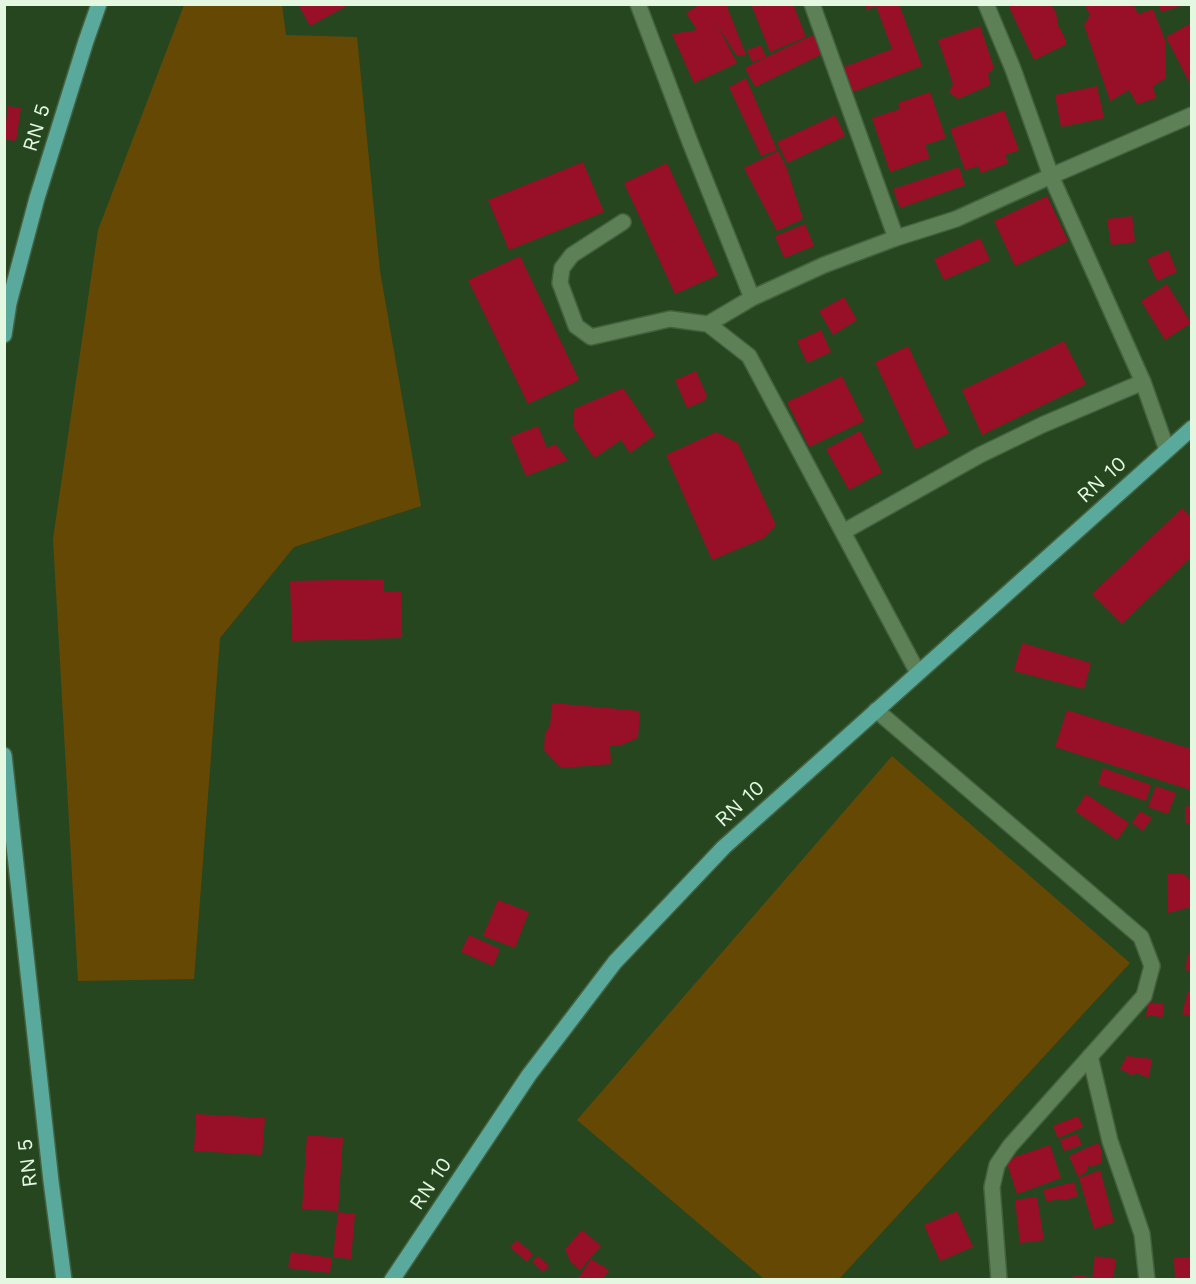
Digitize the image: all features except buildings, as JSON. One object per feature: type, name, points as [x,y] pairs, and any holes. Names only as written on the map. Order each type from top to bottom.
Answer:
[{"type":"main road","name":"RN 5","points":[[4,335],[9,303],[37,198],[99,4]]},
{"type":"main road","name":"RN 10","points":[[392,1280],[529,1075],[615,962],[724,847],[1191,428]]},
{"type":"main road","name":"RN 5","points":[[4,755],[48,1157],[64,1280]]},
{"type":"street","points":[[638,4],[752,298]]},
{"type":"street","points":[[812,4],[896,238]]},
{"type":"street","points":[[986,4],[1014,69],[1051,176],[1143,382],[1167,450]]},
{"type":"street","points":[[708,324],[752,298],[824,265],[896,238],[956,219],[1191,116]]},
{"type":"street","points":[[623,222],[572,255],[562,268],[560,283],[576,326],[591,337],[670,319],[708,324],[749,356],[918,673]]},
{"type":"street","points":[[843,532],[980,455],[1042,425],[1143,382]]},
{"type":"street","points":[[876,710],[1141,937],[1152,966],[1144,996],[1010,1146],[997,1164],[993,1187],[999,1280]]},
{"type":"street","points":[[1090,1056],[1110,1141],[1142,1234],[1147,1280]]},
{"type":"shaded area","points":[[184,5],[282,5],[286,35],[357,37],[380,271],[421,506],[294,547],[220,638],[194,979],[78,981],[53,539],[98,230]]},
{"type":"shaded area","points":[[892,756],[1130,963],[839,1279],[764,1279],[577,1120]]}]
